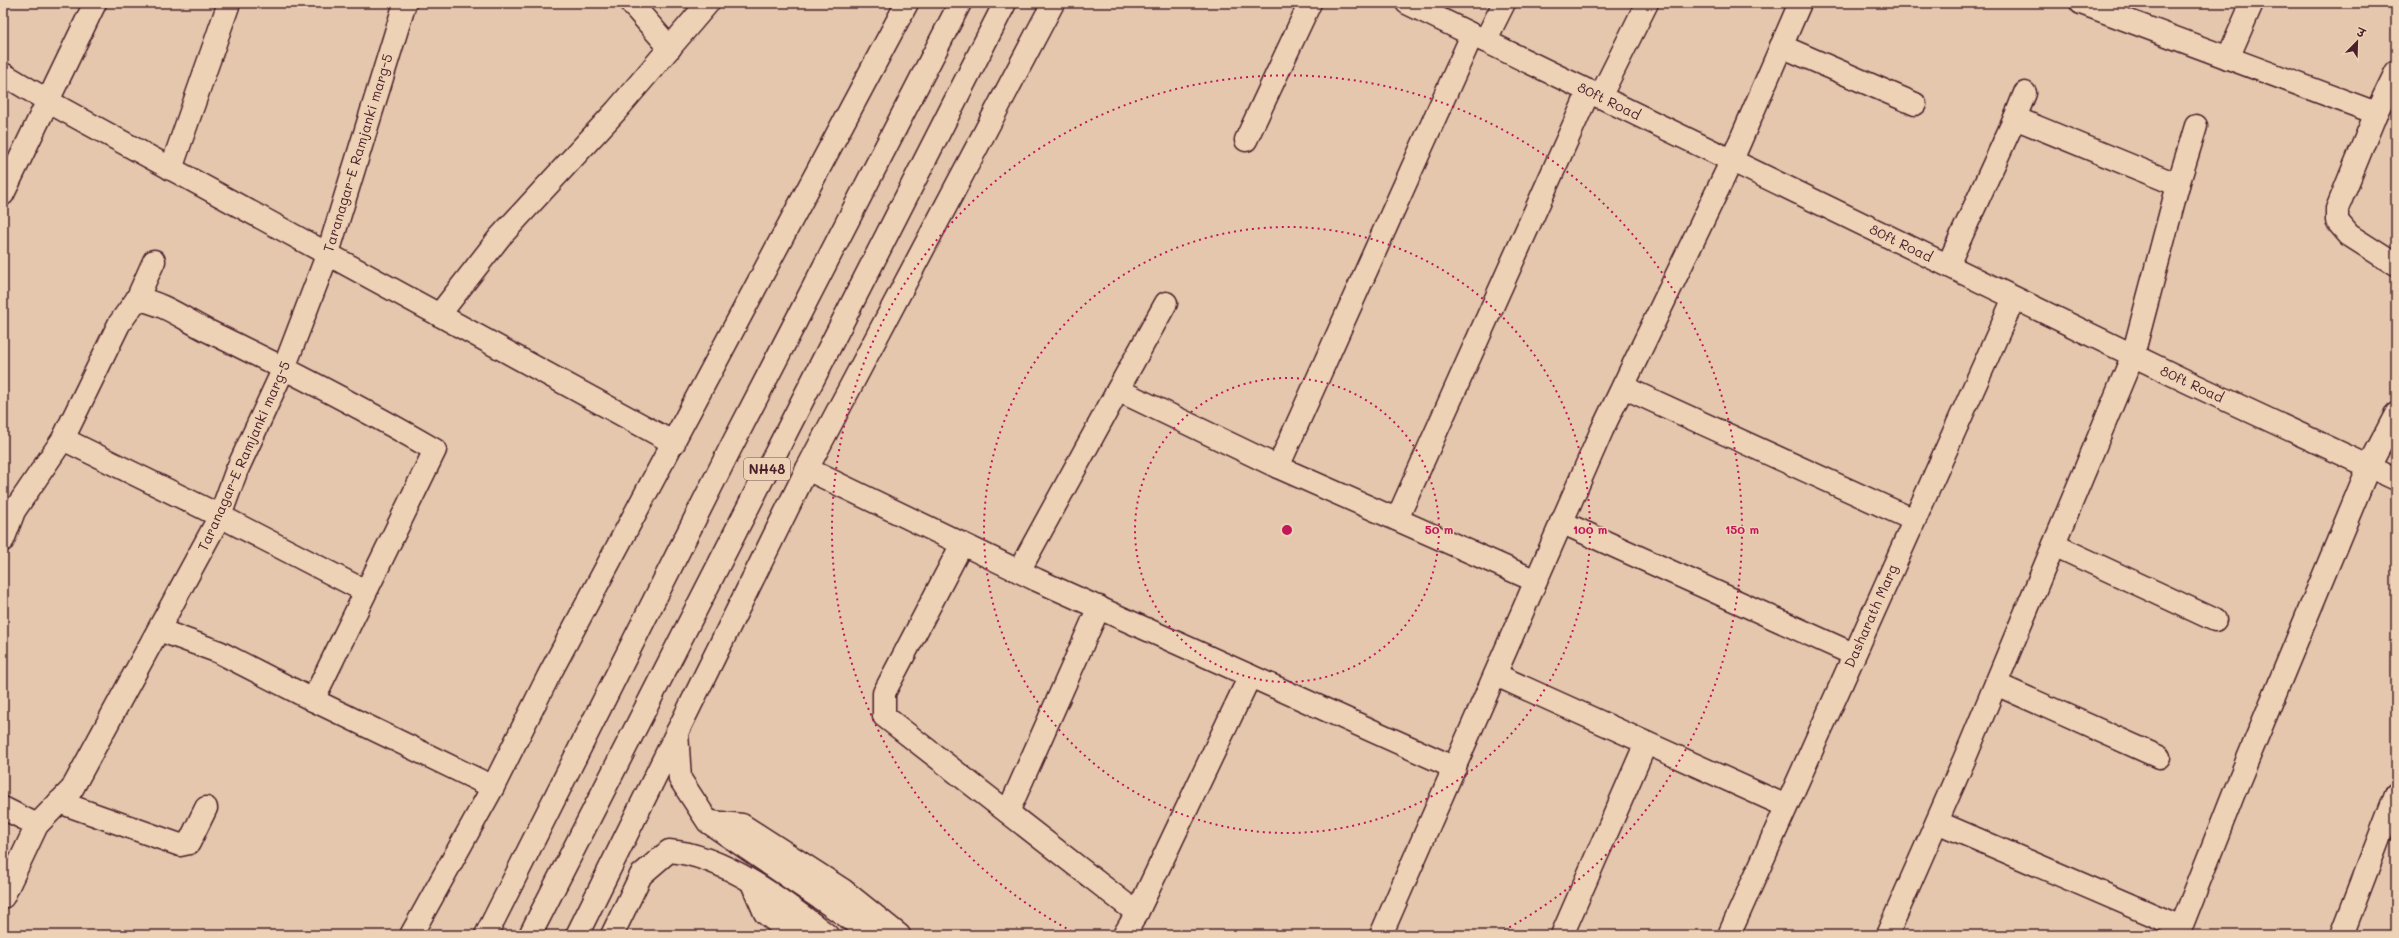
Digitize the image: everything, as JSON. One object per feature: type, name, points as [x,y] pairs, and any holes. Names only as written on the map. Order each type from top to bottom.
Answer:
[{"type":"main road","points":[[3,194],[95,3]]},
{"type":"main road","points":[[171,169],[228,3]]},
{"type":"main road","name":"Taranagar-E Ramjanki marg-5","points":[[3,897],[37,825],[72,789],[220,516],[236,472],[284,368],[328,253],[405,3]]},
{"type":"main road","points":[[631,3],[670,48]]},
{"type":"main road","points":[[439,315],[499,238],[616,111],[708,3]]},
{"type":"main road","points":[[411,935],[493,787],[548,677],[674,443],[907,3]]},
{"type":"main road","name":"NH48","points":[[486,935],[730,449],[960,3]]},
{"type":"main road","name":"NH48","points":[[530,935],[1005,3]]},
{"type":"main road","points":[[577,935],[806,469],[1053,3]]},
{"type":"main road","points":[[1246,140],[1310,3]]},
{"type":"main road","name":"80ft Road","points":[[1407,3],[2014,298],[2396,479]]},
{"type":"main road","points":[[1278,467],[1479,38],[1504,3]]},
{"type":"main road","points":[[1397,519],[1595,94],[1647,3]]},
{"type":"main road","points":[[1381,935],[1496,675],[1561,522],[1623,387],[1732,160],[1800,3]]},
{"type":"main road","points":[[2081,3],[2376,112]]},
{"type":"main road","points":[[2228,58],[2252,3]]},
{"type":"main road","points":[[1782,46],[1915,104]]},
{"type":"main road","points":[[2396,72],[2376,112],[2337,209],[2337,221],[2349,235],[2396,265]]},
{"type":"main road","points":[[3,74],[171,169],[328,253],[674,443]]},
{"type":"main road","points":[[1948,265],[2025,93]]},
{"type":"main road","points":[[2015,118],[2178,185]]},
{"type":"main road","points":[[1887,935],[1996,684],[2133,355],[2178,185],[2196,126]]},
{"type":"main road","points":[[3,540],[9,508],[62,439],[119,324],[137,299],[154,261]]},
{"type":"main road","name":"Dasharath Marg","points":[[1729,935],[2014,298]]},
{"type":"main road","points":[[137,299],[152,301],[172,313],[284,368],[434,450],[313,700]]},
{"type":"main road","points":[[1019,571],[1166,302]]},
{"type":"main road","points":[[1623,387],[1914,520]]},
{"type":"main road","points":[[1116,394],[1118,390],[1278,467],[1536,581]]},
{"type":"main road","points":[[1937,822],[2179,931],[2235,790],[2369,466],[2396,414]]},
{"type":"main road","points":[[62,439],[220,516],[365,591]]},
{"type":"main road","points":[[806,469],[1019,571],[1455,768]]},
{"type":"main road","points":[[1561,522],[1854,654]]},
{"type":"main road","points":[[962,544],[884,693],[884,716],[1137,913]]},
{"type":"main road","points":[[2054,545],[2215,620]]},
{"type":"main road","points":[[1008,812],[1099,607]]},
{"type":"main road","points":[[159,630],[220,652],[313,700],[493,787]]},
{"type":"main road","points":[[1496,675],[1786,806]]},
{"type":"main road","points":[[1124,935],[1137,913],[1250,676]]},
{"type":"main road","points":[[1996,684],[2159,757]]},
{"type":"main road","points":[[677,731],[680,779],[708,822],[874,935]]},
{"type":"main road","points":[[1562,935],[1646,743]]},
{"type":"main road","points":[[2342,935],[2396,794]]},
{"type":"main road","points":[[59,802],[180,845],[189,843],[206,808]]},
{"type":"main road","points":[[3,808],[37,825]]},
{"type":"main road","points":[[708,822],[742,825],[843,890],[899,935]]},
{"type":"main road","points":[[612,935],[641,875],[669,851],[683,852],[702,858],[752,883],[827,935]]},
{"type":"main road","points":[[752,883],[766,913],[793,935]]}]
